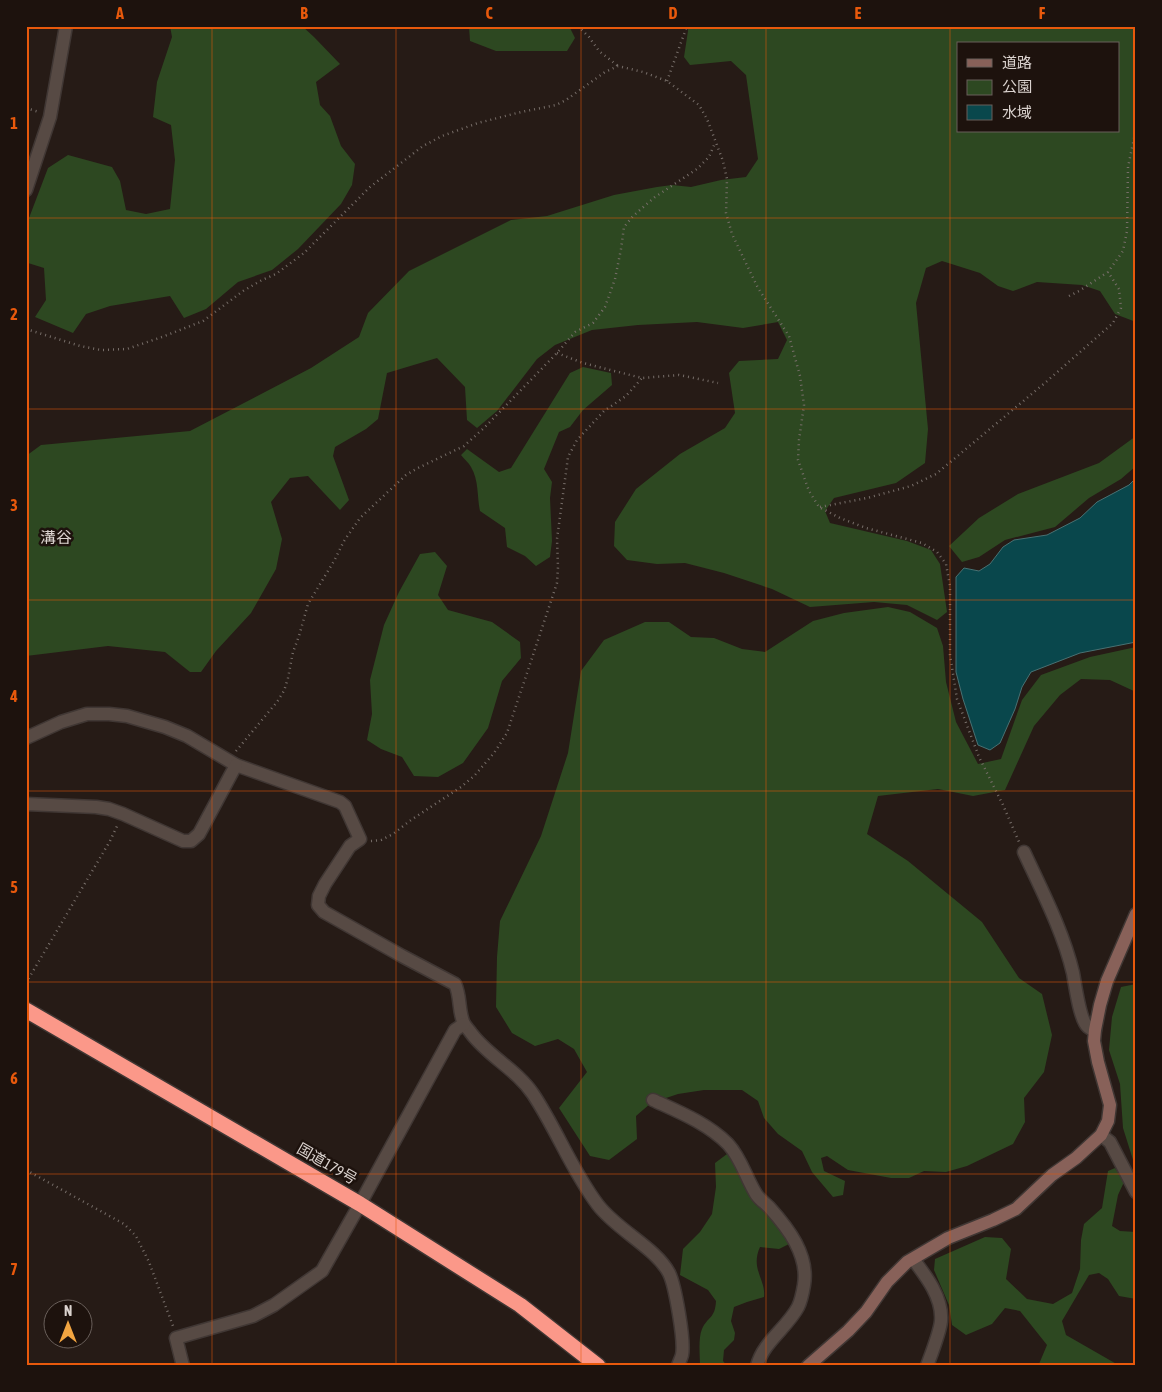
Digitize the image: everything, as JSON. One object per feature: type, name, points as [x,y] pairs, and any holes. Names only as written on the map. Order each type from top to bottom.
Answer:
[{"type":"highway","name":"国道179号","points":[[26,1010],[360,1204],[520,1305],[598,1366]]},
{"type":"street","points":[[26,190],[50,116],[66,26]]},
{"type":"street","points":[[26,738],[74,717],[87,714],[109,714],[136,719],[188,736],[232,763],[340,802],[344,806],[360,839],[350,846],[325,884],[319,896],[318,905],[324,912],[455,984],[458,990],[464,1024],[479,1044],[514,1073],[531,1091],[582,1182],[599,1206],[663,1263],[670,1275],[682,1340],[682,1355],[678,1366]]},
{"type":"street","points":[[26,804],[110,809],[183,841],[191,841],[199,834],[232,763]]},
{"type":"street","points":[[1024,852],[1057,926],[1072,972],[1084,1024],[1089,1029],[1095,1030]]},
{"type":"street","points":[[808,1366],[848,1331],[866,1312],[887,1282],[907,1262],[948,1238],[1016,1209],[1052,1174],[1076,1158],[1101,1135],[1108,1121],[1110,1105],[1098,1062],[1094,1041],[1095,1030],[1107,981],[1136,914]]},
{"type":"street","points":[[183,1366],[176,1338],[253,1316],[274,1305],[322,1271],[455,1030],[464,1024]]},
{"type":"street","points":[[652,1100],[683,1114],[707,1128],[728,1145],[741,1164],[757,1196],[769,1207],[796,1242],[804,1266],[804,1284],[798,1306],[764,1349],[757,1366]]},
{"type":"street","points":[[1101,1135],[1110,1142],[1136,1192]]},
{"type":"street","points":[[913,1259],[933,1288],[940,1303],[941,1322],[927,1366]]},
{"type":"path","points":[[578,26],[599,51],[618,66],[643,72],[667,81],[700,105],[723,161],[727,178],[726,213],[732,234],[758,288],[790,336],[800,376],[804,405],[798,460],[809,491],[819,507],[866,528],[922,543],[937,552],[946,564],[950,586],[950,655],[957,699],[979,757],[1024,852]]},
{"type":"path","points":[[667,81],[687,26]]},
{"type":"path","points":[[26,329],[80,346],[101,350],[127,349],[203,321],[243,291],[276,274],[304,253],[370,187],[423,146],[442,136],[478,123],[521,112],[556,106],[605,72],[618,66]]},
{"type":"path","points":[[1069,296],[1108,272],[1123,251],[1127,231],[1128,167],[1136,129]]},
{"type":"path","points":[[232,763],[284,691],[293,652],[308,604],[344,541],[360,518],[406,474],[464,446],[557,353],[575,332],[593,323],[605,307],[615,279],[622,249],[624,227],[654,197],[698,169],[709,157],[716,142]]},
{"type":"path","points":[[819,507],[867,498],[911,486],[936,474],[1113,323],[1121,308],[1120,289],[1108,272]]},
{"type":"path","points":[[557,353],[583,363],[642,378],[679,375],[718,383]]},
{"type":"path","points":[[360,839],[368,842],[381,840],[393,834],[410,820],[461,787],[475,776],[494,753],[507,733],[557,583],[557,539],[568,457],[577,440],[597,418],[626,396],[642,378]]},
{"type":"path","points":[[26,983],[110,841],[123,814]]},
{"type":"path","points":[[26,1170],[124,1224],[136,1236],[149,1262],[176,1338]]},
{"type":"green space","points":[[170,26],[302,26],[340,64],[316,82],[320,105],[330,116],[341,146],[355,164],[352,185],[341,204],[298,249],[272,270],[238,282],[206,309],[184,318],[170,296],[110,306],[86,314],[73,333],[35,317],[46,300],[44,268],[28,263],[29,218],[48,168],[68,155],[112,167],[120,181],[126,210],[146,214],[170,209],[175,160],[171,125],[153,117],[157,82],[172,37]]},
{"type":"green space","points":[[469,26],[569,26],[575,38],[567,51],[496,51],[470,41]]},
{"type":"green space","points":[[688,26],[1136,26],[1136,322],[1115,314],[1100,291],[1082,285],[1037,282],[1013,291],[998,286],[980,273],[942,261],[926,268],[916,303],[928,429],[925,463],[896,483],[834,498],[825,511],[830,523],[907,541],[931,550],[940,564],[947,612],[937,620],[907,605],[874,602],[810,607],[772,589],[724,573],[685,563],[657,564],[627,560],[614,546],[615,522],[636,489],[680,454],[725,428],[735,413],[729,373],[739,361],[778,359],[787,340],[778,322],[743,328],[697,322],[592,330],[555,345],[537,359],[497,411],[477,428],[467,420],[465,387],[437,358],[387,373],[378,419],[366,429],[335,447],[333,456],[349,500],[340,510],[308,476],[290,478],[271,502],[282,539],[276,569],[251,613],[216,651],[201,672],[190,672],[165,652],[108,646],[26,656],[26,456],[41,445],[190,431],[311,368],[359,337],[368,313],[409,271],[511,220],[547,216],[614,195],[657,187],[672,185],[691,187],[721,180],[746,177],[758,159],[746,75],[731,61],[690,65],[684,57]]},
{"type":"green space","points":[[583,367],[611,373],[612,385],[583,410],[570,427],[559,432],[544,469],[552,482],[550,498],[552,541],[550,557],[536,566],[525,556],[507,547],[505,528],[480,511],[474,472],[461,455],[467,449],[499,472],[511,468],[570,373]]},
{"type":"green space","points":[[1136,436],[1136,466],[1121,479],[1089,498],[1055,527],[1005,540],[979,557],[962,562],[949,546],[979,518],[1018,494],[1099,463]]},
{"type":"green space","points":[[435,552],[447,566],[438,595],[448,610],[492,622],[520,642],[521,658],[502,681],[488,728],[463,763],[438,777],[414,776],[402,757],[381,749],[367,740],[372,714],[370,680],[384,625],[399,592],[420,554]]},
{"type":"green space","points":[[888,607],[910,612],[937,628],[943,646],[946,682],[956,722],[978,764],[1001,759],[1022,700],[1041,675],[1090,657],[1136,647],[1136,692],[1110,680],[1081,679],[1060,695],[1034,726],[1005,790],[973,796],[938,789],[878,796],[867,834],[908,861],[982,922],[1019,978],[1042,994],[1052,1035],[1044,1072],[1024,1098],[1025,1122],[1013,1144],[967,1166],[946,1172],[924,1171],[909,1178],[891,1178],[848,1170],[827,1156],[821,1158],[824,1171],[845,1181],[843,1195],[833,1197],[812,1172],[802,1151],[778,1134],[764,1118],[758,1101],[742,1090],[704,1090],[678,1094],[651,1103],[636,1116],[637,1139],[609,1160],[590,1156],[559,1108],[587,1072],[574,1049],[558,1039],[535,1046],[512,1033],[496,1007],[500,921],[541,836],[568,753],[581,671],[604,640],[645,622],[669,622],[691,637],[714,638],[742,649],[765,652],[813,621],[844,613]]},
{"type":"green space","points":[[1136,984],[1136,1165],[1123,1128],[1120,1084],[1109,1050],[1112,1017],[1121,987]]},
{"type":"green space","points":[[727,1154],[735,1163],[743,1184],[755,1204],[782,1227],[789,1244],[779,1249],[760,1247],[757,1255],[757,1268],[763,1285],[764,1297],[734,1307],[731,1321],[735,1333],[734,1340],[724,1350],[723,1361],[727,1366],[700,1366],[701,1333],[704,1325],[713,1314],[716,1301],[708,1290],[680,1275],[683,1249],[700,1232],[712,1214],[716,1187],[715,1163]]},
{"type":"green space","points":[[1115,1168],[1124,1182],[1118,1195],[1112,1226],[1120,1231],[1136,1232],[1136,1299],[1119,1296],[1108,1279],[1099,1273],[1089,1275],[1062,1321],[1066,1335],[1120,1366],[1041,1366],[1039,1364],[1047,1345],[1020,1311],[1005,1308],[992,1324],[966,1335],[952,1325],[949,1305],[934,1270],[935,1259],[985,1237],[1002,1238],[1011,1249],[1006,1279],[1027,1299],[1053,1304],[1072,1293],[1080,1269],[1081,1240],[1084,1224],[1102,1208],[1108,1171]]},
{"type":"water","points":[[1136,478],[1136,642],[1080,653],[1031,672],[1022,687],[1015,709],[1000,743],[990,750],[978,745],[956,672],[956,577],[964,568],[979,571],[990,564],[1003,547],[1014,540],[1047,535],[1080,518],[1097,502],[1129,485]]},
{"type":"district","name":"溝谷","points":[[56,537]]}]
